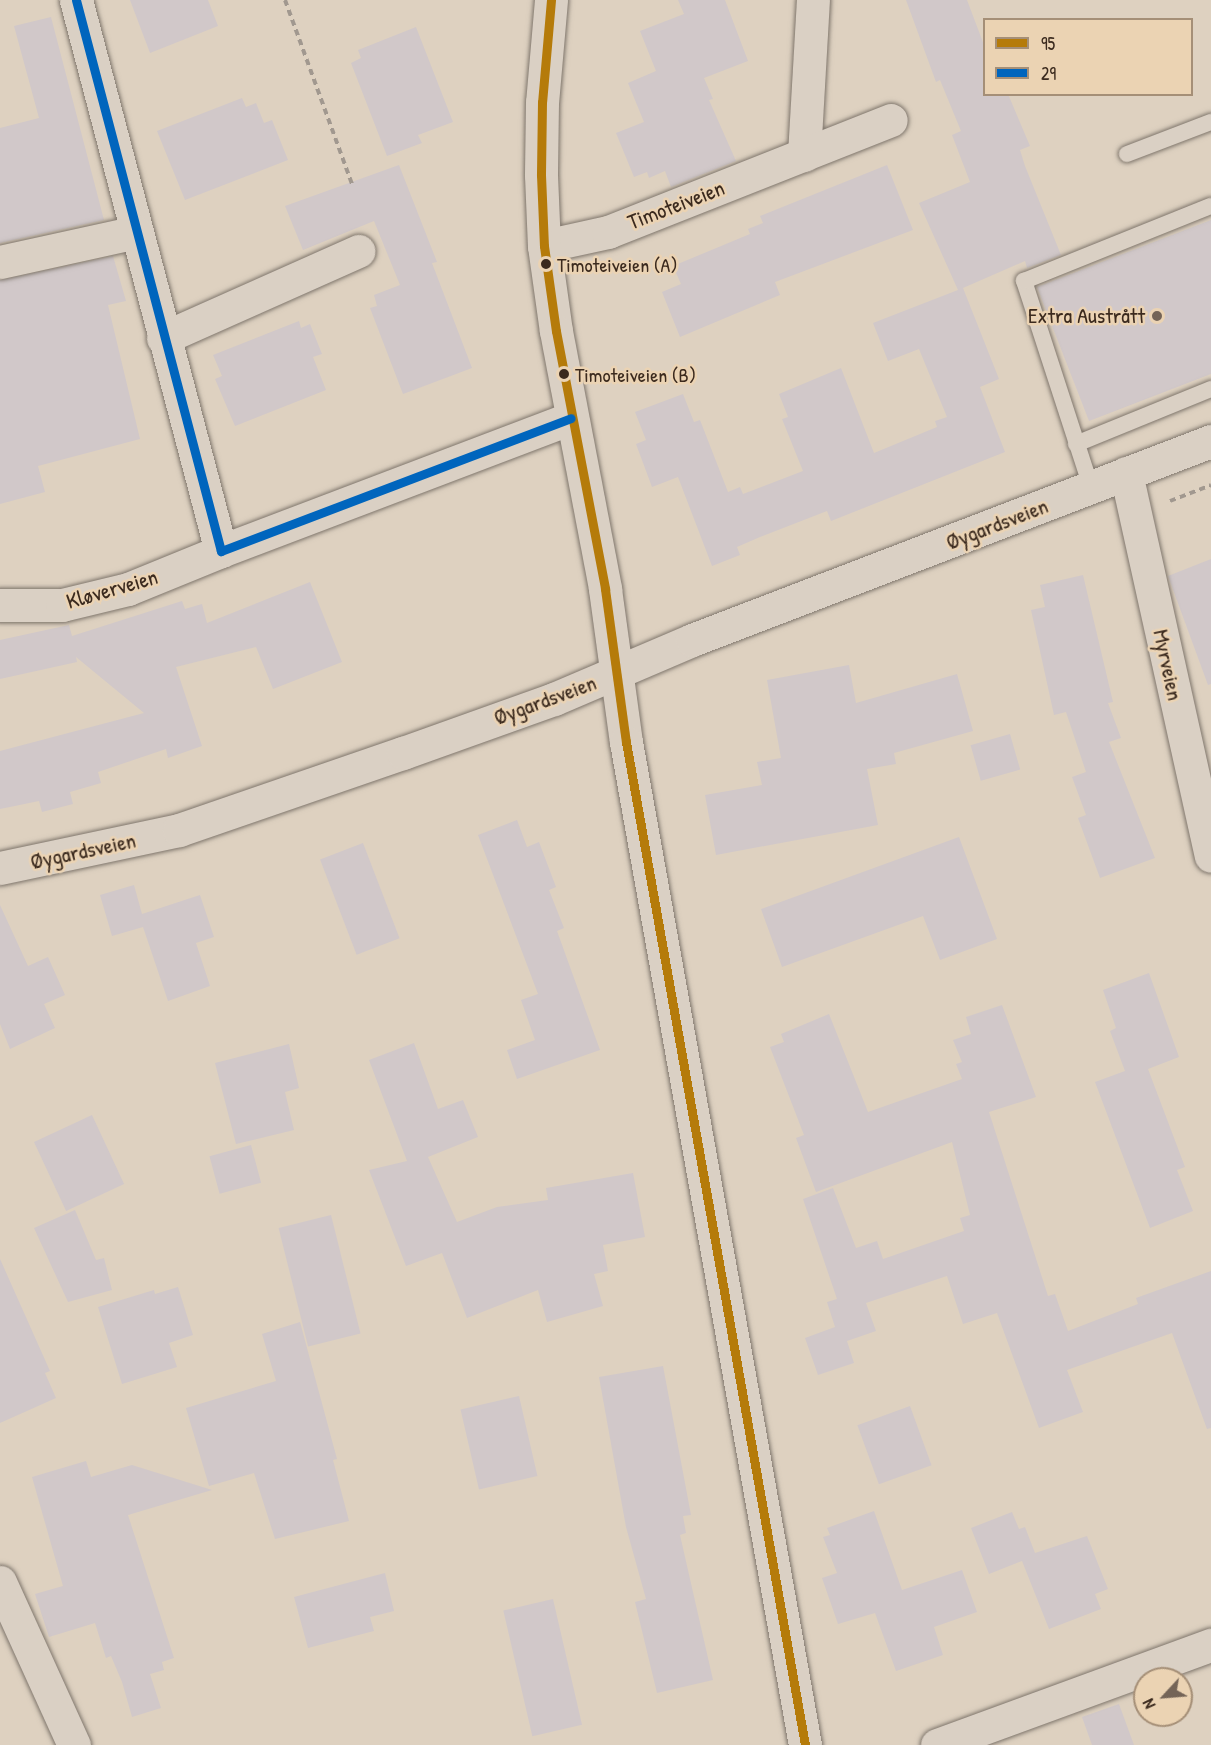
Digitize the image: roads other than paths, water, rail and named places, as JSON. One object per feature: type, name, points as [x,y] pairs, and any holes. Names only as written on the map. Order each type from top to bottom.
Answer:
[{"type":"street","points":[[75,0],[221,551]]},
{"type":"street","points":[[551,0],[542,102],[544,246],[571,418],[605,590],[616,674],[805,1745]]},
{"type":"street","points":[[804,155],[813,0]]},
{"type":"street","name":"Timoteiveien","points":[[544,246],[608,232],[891,120]]},
{"type":"street","points":[[0,262],[136,232]]},
{"type":"street","points":[[163,338],[358,250]]},
{"type":"street","name":"Kløverveien","points":[[0,605],[62,605],[128,589],[221,551],[571,418]]},
{"type":"street","name":"Øygardsveien","points":[[0,868],[179,830],[403,753],[616,674],[692,640],[1211,441]]},
{"type":"street","name":"Myrveien","points":[[1126,473],[1211,856]]},
{"type":"street","points":[[0,1581],[74,1745]]},
{"type":"street","points":[[937,1745],[1211,1645]]},
{"type":"lane","points":[[1127,154],[1211,122]]},
{"type":"lane","points":[[1091,487],[1024,281],[1211,206]]},
{"type":"lane","points":[[1076,444],[1211,389]]},
{"type":"place","name":"Timoteiveien (A)","points":[[546,264]]},
{"type":"place","name":"Extra Austrått","points":[[1157,316]]},
{"type":"place","name":"Timoteiveien (B)","points":[[564,374]]}]
